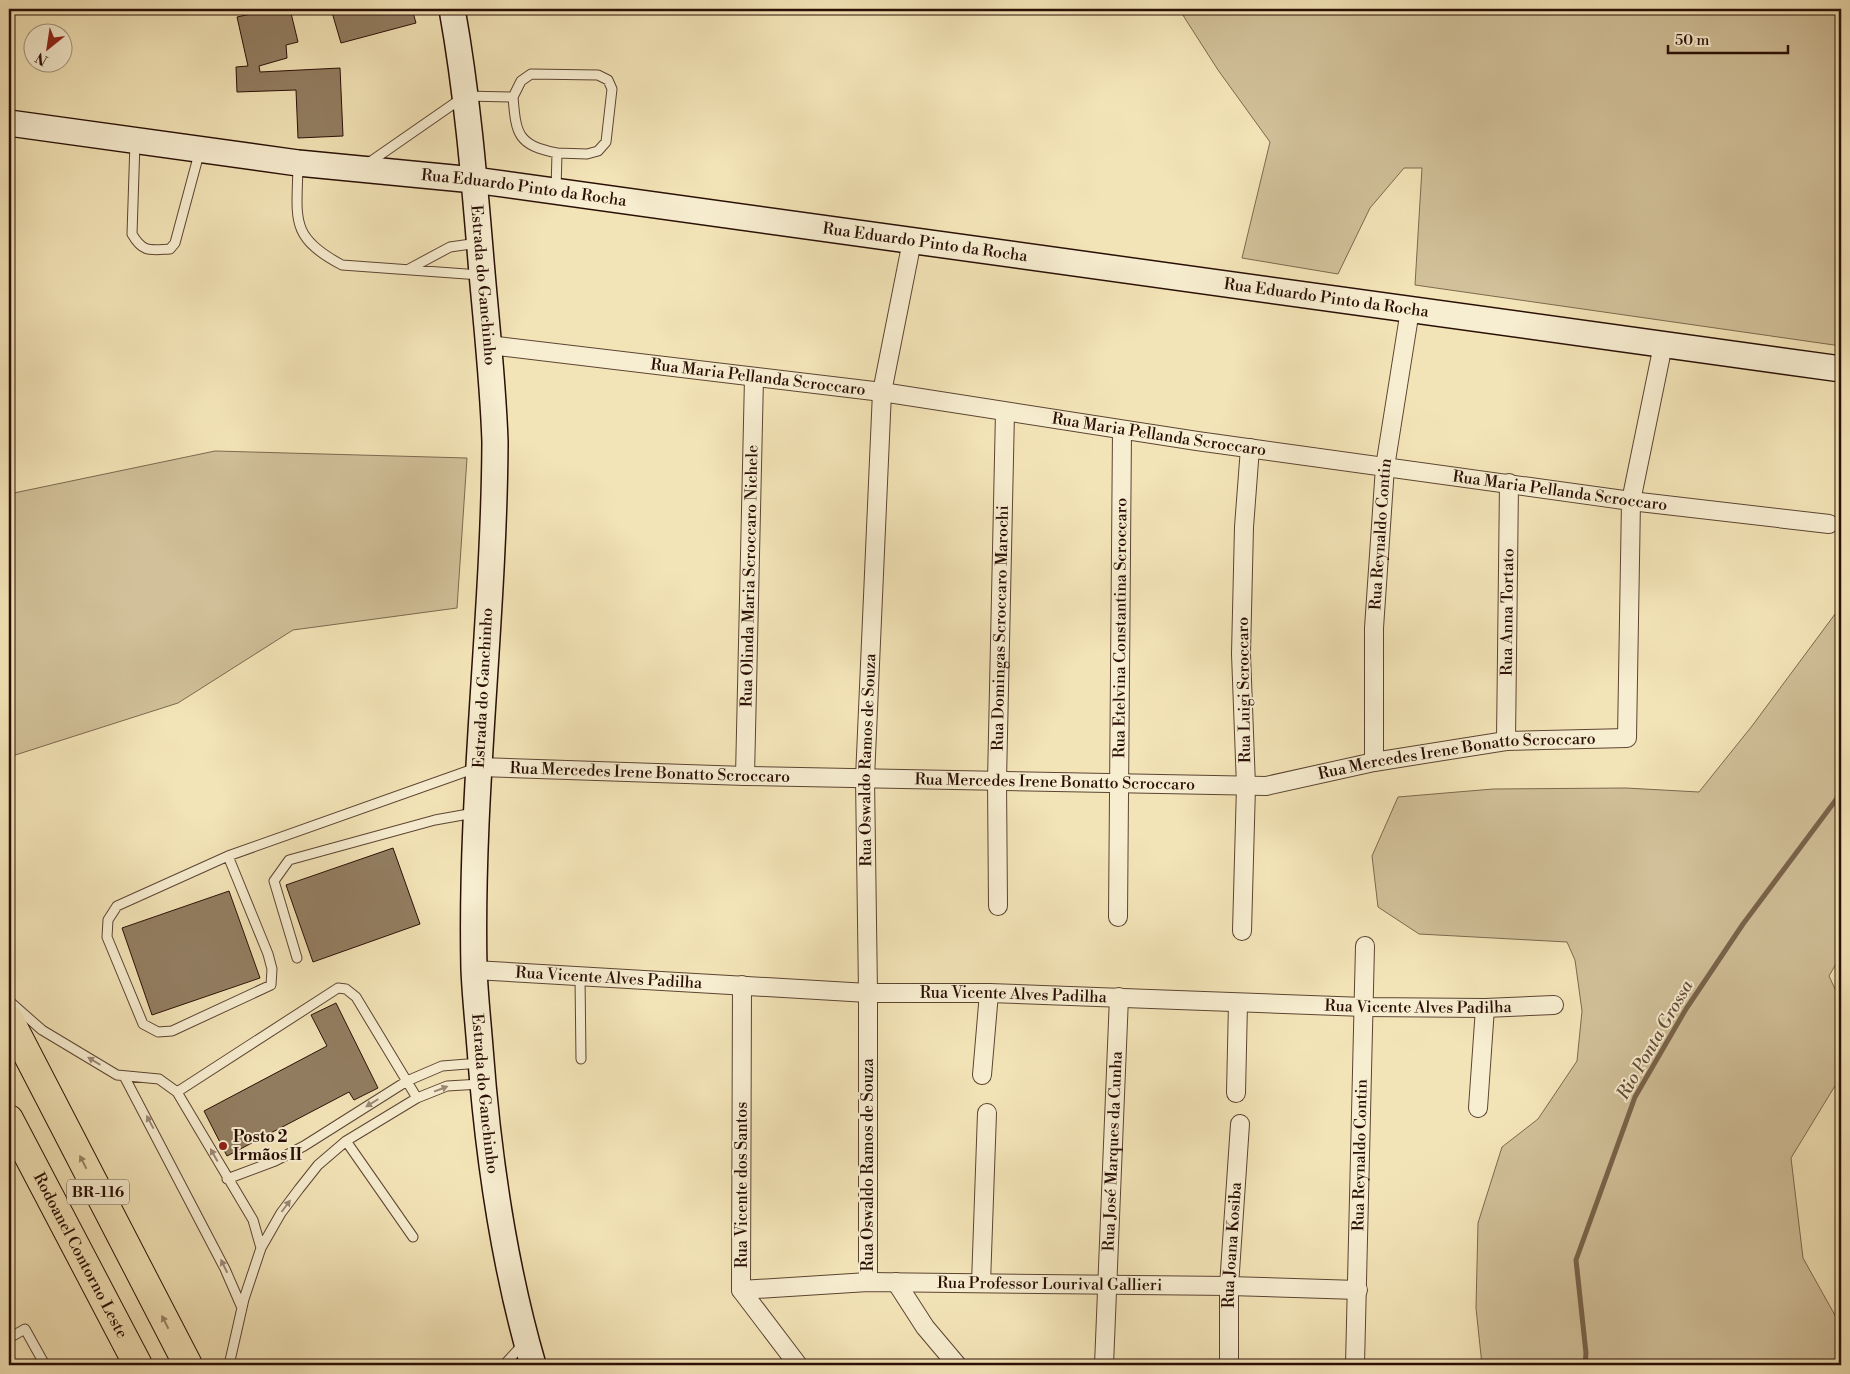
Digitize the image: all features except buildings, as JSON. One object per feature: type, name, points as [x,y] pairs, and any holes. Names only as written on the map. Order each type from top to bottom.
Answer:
[{"type":"highway","name":"BR-116","points":[[9,1019],[188,1365]]},
{"type":"highway","name":"Rodoanel Contorno Leste","points":[[9,1119],[138,1365]]},
{"type":"main road","name":"Estrada do Ganchinho","points":[[452,9],[466,96],[494,410],[495,479],[477,813],[474,970],[481,1073],[501,1234],[533,1365]]},
{"type":"main road","name":"Rua Eduardo Pinto da Rocha","points":[[9,123],[200,150],[474,180],[1841,370]]},
{"type":"street","name":"Rua Oswaldo Ramos de Souza","points":[[868,1282],[868,993],[865,778],[882,392],[912,241]]},
{"type":"street","name":"Rua Reynaldo Contin","points":[[1374,762],[1374,628],[1385,467],[1410,310]]},
{"type":"street","name":"Rua Maria Pellanda Scroccaro","points":[[489,345],[882,392],[1122,430],[1385,467],[1631,501],[1829,524]]},
{"type":"street","points":[[1631,501],[1663,345]]},
{"type":"street","name":"Rua Olinda Maria Scroccaro Nichele","points":[[745,776],[754,378]]},
{"type":"street","name":"Rua Domingas Scroccaro Marochi","points":[[998,906],[998,780],[1005,412]]},
{"type":"street","name":"Rua Etelvina Constantina Scroccaro","points":[[1118,917],[1122,430]]},
{"type":"street","name":"Rua Luigi Scroccaro","points":[[1242,931],[1246,786],[1241,654],[1244,527],[1250,448]]},
{"type":"street","name":"Rua Anna Tortato","points":[[1506,741],[1509,483]]},
{"type":"street","name":"Rua Mercedes Irene Bonatto Scroccaro","points":[[479,767],[745,776],[1266,786],[1374,762],[1506,741],[1626,738],[1631,501]]},
{"type":"street","name":"Rua Reynaldo Contin","points":[[1355,1365],[1365,946]]},
{"type":"street","name":"Rua Vicente Alves Padilha","points":[[474,970],[868,993],[988,993],[1364,1007],[1485,1008],[1554,1005]]},
{"type":"street","name":"Rua Vicente dos Santos","points":[[742,985],[741,1290],[798,1365]]},
{"type":"street","points":[[982,1075],[988,993]]},
{"type":"street","name":"Rua José Marques da Cunha","points":[[1104,1365],[1105,1284],[1114,1134],[1119,997]]},
{"type":"street","points":[[1236,1093],[1238,1003]]},
{"type":"street","points":[[1478,1108],[1485,1008]]},
{"type":"street","points":[[982,1283],[987,1113]]},
{"type":"street","name":"Rua Joana Kosiba","points":[[1229,1365],[1229,1286],[1240,1124]]},
{"type":"street","name":"Rua Professor Lourival Gallieri","points":[[741,1290],[868,1282],[1229,1286],[1358,1290]]},
{"type":"street","name":"Rua Oswaldo Ramos de Souza","points":[[896,1282],[925,1327],[957,1365]]},
{"type":"lane","points":[[531,74],[598,75],[608,80],[612,89],[606,142],[598,151],[588,154],[557,153],[535,148],[523,140],[516,128],[513,97],[521,81],[531,74]]},
{"type":"lane","points":[[361,169],[466,96],[513,97]]},
{"type":"lane","points":[[135,141],[132,234],[138,245],[148,250],[170,249],[176,243],[200,150]]},
{"type":"lane","points":[[556,192],[557,153]]},
{"type":"lane","points":[[298,162],[297,218],[305,239],[325,256],[342,265],[482,275]]},
{"type":"lane","points":[[409,269],[454,245],[480,243]]},
{"type":"lane","points":[[228,856],[268,954],[272,969],[271,984],[172,1031],[158,1032],[143,1024],[107,937],[108,920],[117,906],[228,856],[479,767]]},
{"type":"lane","points":[[297,958],[274,882],[289,860],[435,820],[477,813]]},
{"type":"lane","points":[[580,977],[581,1058]]},
{"type":"lane","points":[[177,1092],[338,988],[346,989],[356,996],[417,1098]]},
{"type":"lane","points":[[9,1001],[42,1030],[117,1075],[159,1080],[177,1092],[253,1220],[261,1248]]},
{"type":"lane","points":[[227,1179],[275,1161],[304,1146],[407,1081],[442,1066],[481,1073]]},
{"type":"lane","points":[[229,1365],[243,1311],[244,1299],[261,1248],[281,1213],[318,1165],[346,1140],[417,1098],[481,1073]]},
{"type":"lane","points":[[124,1076],[226,1269],[243,1311]]},
{"type":"lane","points":[[346,1140],[413,1237]]},
{"type":"lane","points":[[9,1338],[25,1329],[45,1365]]},
{"type":"lane","points":[[504,1365],[526,1341]]},
{"type":"shaded area","points":[[1179,9],[1841,9],[1841,346],[1415,285],[1422,168],[1404,168],[1370,208],[1338,274],[1242,258],[1270,142],[1218,70]]},
{"type":"shaded area","points":[[215,451],[467,458],[457,608],[293,630],[178,703],[9,757],[9,494]]},
{"type":"shaded area","points":[[1841,606],[1841,955],[1829,976],[1841,1002],[1841,1076],[1791,1158],[1803,1258],[1841,1326],[1841,1365],[1482,1365],[1476,1308],[1478,1223],[1502,1147],[1538,1119],[1577,1061],[1582,1011],[1575,960],[1567,942],[1419,934],[1378,907],[1372,856],[1398,797],[1493,789],[1626,788],[1699,792],[1752,726]]},
{"type":"waterway","name":"Rio Ponta Grossa","points":[[1585,1365],[1586,1353],[1576,1260],[1635,1097],[1686,1009],[1743,924],[1841,793]]},
{"type":"place","name":"Posto 2 Irmãos II","points":[[223,1146]]}]
